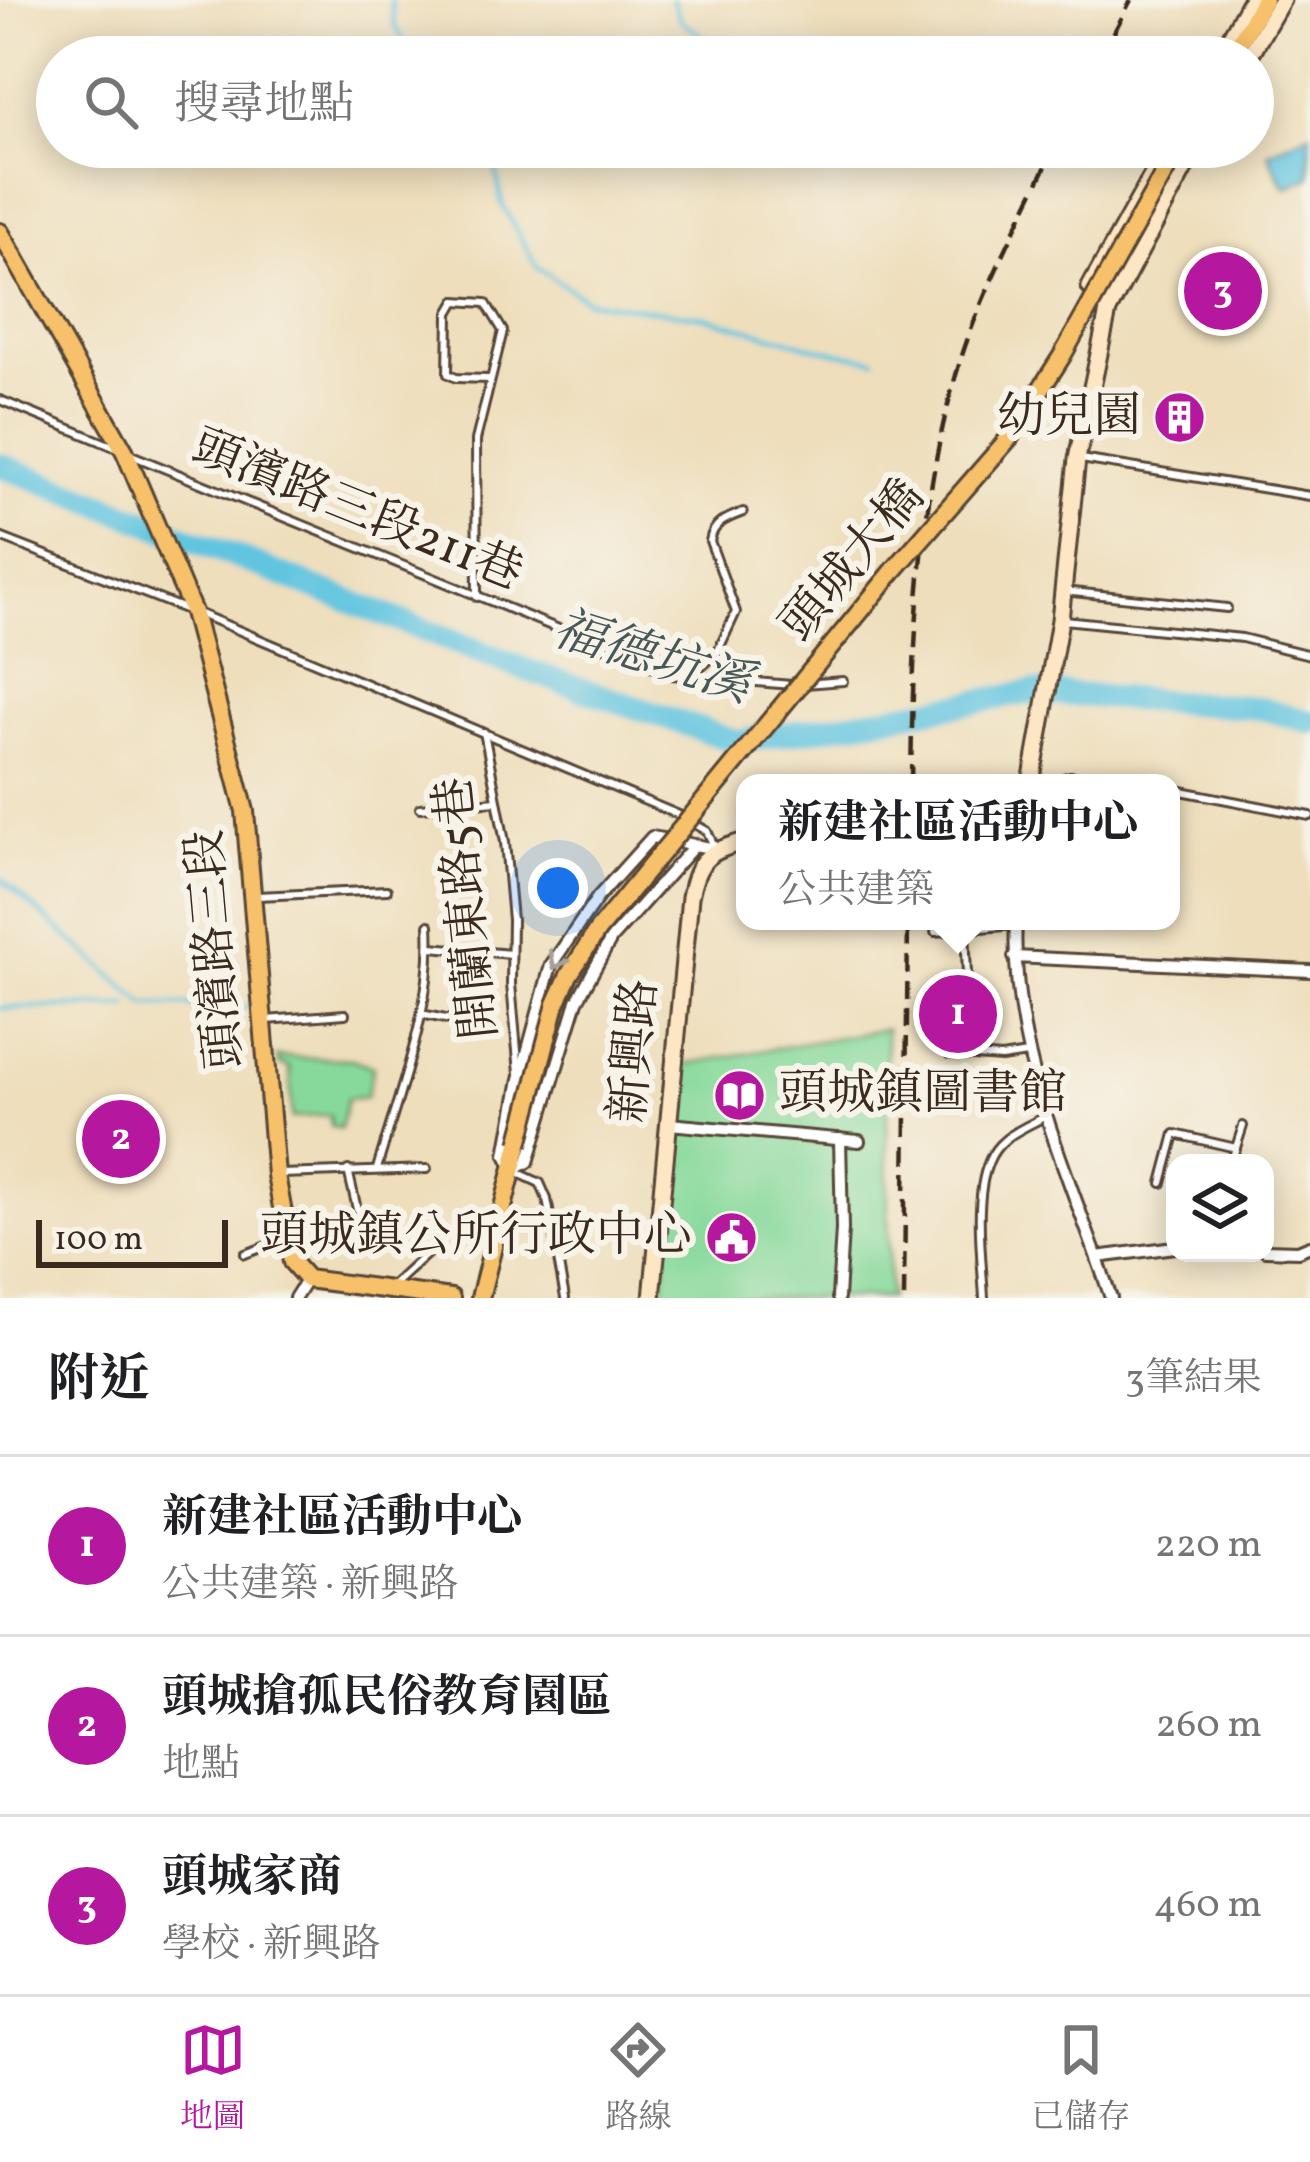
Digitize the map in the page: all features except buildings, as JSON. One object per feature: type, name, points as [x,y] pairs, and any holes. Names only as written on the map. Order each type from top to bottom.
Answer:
[{"type":"main road","points":[[1243,36],[1264,0]]},
{"type":"main road","name":"頭城大橋","points":[[480,1298],[556,1004],[588,946],[895,569],[1010,437],[1062,356],[1167,168]]},
{"type":"main road","points":[[0,232],[125,452]]},
{"type":"main road","name":"頭濱路三段","points":[[125,452],[193,612],[241,788],[276,1174],[285,1239],[292,1262],[307,1279]]},
{"type":"main road","points":[[307,1279],[451,1298]]},
{"type":"street","points":[[1231,36],[1251,0]]},
{"type":"street","points":[[1261,36],[1282,0]]},
{"type":"street","points":[[1108,311],[1090,287],[1156,168]]},
{"type":"street","points":[[1033,774],[1059,629],[1077,459],[1108,311],[1185,168]]},
{"type":"street","points":[[694,845],[611,939],[577,1000],[528,1162],[514,1170],[506,1155],[520,1078],[551,965],[598,897],[652,836],[716,849],[736,843]]},
{"type":"street","name":"新興路","points":[[652,1298],[690,897],[696,868],[716,849]]},
{"type":"street","points":[[1016,930],[1014,957],[1030,1053],[1047,1116],[1111,1298]]},
{"type":"street","points":[[1014,957],[1310,971]]},
{"type":"street","points":[[669,1124],[859,1141]]},
{"type":"street","points":[[838,1298],[840,1139]]},
{"type":"street","points":[[1274,1250],[1310,1246]]},
{"type":"street","points":[[1097,1257],[1166,1248]]},
{"type":"street","points":[[295,1298],[307,1279]]},
{"type":"lane","points":[[477,597],[476,440],[503,332],[486,303],[456,302],[449,313],[448,374],[489,379]]},
{"type":"lane","name":"頭濱路三段211巷","points":[[0,400],[672,675],[775,686],[843,681]]},
{"type":"lane","points":[[1077,459],[1310,496]]},
{"type":"lane","points":[[690,677],[717,653],[736,612],[710,541],[722,520],[743,512]]},
{"type":"lane","points":[[0,537],[193,612],[679,815],[707,831],[716,849]]},
{"type":"lane","points":[[1062,591],[1227,608]]},
{"type":"lane","points":[[1059,629],[1241,638],[1310,655]]},
{"type":"lane","name":"開蘭東路5巷","points":[[484,732],[507,861],[520,1078]]},
{"type":"lane","points":[[1180,791],[1310,816]]},
{"type":"lane","points":[[420,808],[496,802]]},
{"type":"lane","points":[[254,896],[387,890]]},
{"type":"lane","points":[[377,1169],[421,1014],[429,925]]},
{"type":"lane","points":[[934,932],[955,930]]},
{"type":"lane","points":[[965,930],[967,975]]},
{"type":"lane","points":[[430,946],[511,954]]},
{"type":"lane","points":[[263,1020],[345,1014]]},
{"type":"lane","points":[[421,1014],[455,1021]]},
{"type":"lane","points":[[949,1054],[1000,1058],[1030,1053]]},
{"type":"lane","points":[[984,1298],[981,1202],[991,1156],[1007,1138],[1047,1116]]},
{"type":"lane","points":[[1235,1154],[1243,1126]]},
{"type":"lane","points":[[1162,1184],[1175,1134],[1237,1148]]},
{"type":"lane","points":[[276,1174],[428,1169]]},
{"type":"lane","points":[[347,1170],[360,1222]]},
{"type":"lane","points":[[514,1170],[540,1184],[548,1199],[565,1298]]},
{"type":"lane","points":[[245,1254],[285,1239]]},
{"type":"lane","points":[[388,1289],[428,1253]]},
{"type":"green space","points":[[886,1029],[889,1298],[663,1298],[680,1065]]},
{"type":"green space","points":[[277,1057],[352,1059],[373,1067],[366,1097],[347,1099],[340,1128],[331,1127],[330,1115],[292,1118],[290,1068],[279,1064]]},
{"type":"water","points":[[1310,133],[1310,177],[1285,188],[1274,165],[1274,150]]},
{"type":"waterway","points":[[391,0],[394,24],[401,36]]},
{"type":"waterway","points":[[672,0],[681,21],[703,36]]},
{"type":"waterway","points":[[496,168],[502,204],[537,267],[588,301],[705,317],[875,360]]},
{"type":"waterway","name":"福德坑溪","points":[[0,465],[521,668],[737,742],[1033,692],[1261,708],[1310,722]]},
{"type":"waterway","points":[[0,878],[146,1005],[209,1010],[228,1003],[248,1008]]},
{"type":"waterway","points":[[0,1008],[128,1006]]},
{"type":"railway","points":[[1112,36],[1131,0]]},
{"type":"railway","points":[[911,774],[920,572],[945,416],[979,309],[1045,168]]},
{"type":"railway","points":[[904,1298],[908,930]]},
{"type":"place","name":"頭城家商","points":[[1223,291]]},
{"type":"place","name":"幼兒園","points":[[1180,418]]},
{"type":"place","name":"新建社區活動中心","points":[[958,1014]]},
{"type":"place","name":"頭城鎮圖書館","points":[[740,1095]]},
{"type":"place","name":"頭城搶孤民俗教育園區","points":[[121,1139]]},
{"type":"place","name":"頭城鎮公所行政中心","points":[[731,1237]]}]
